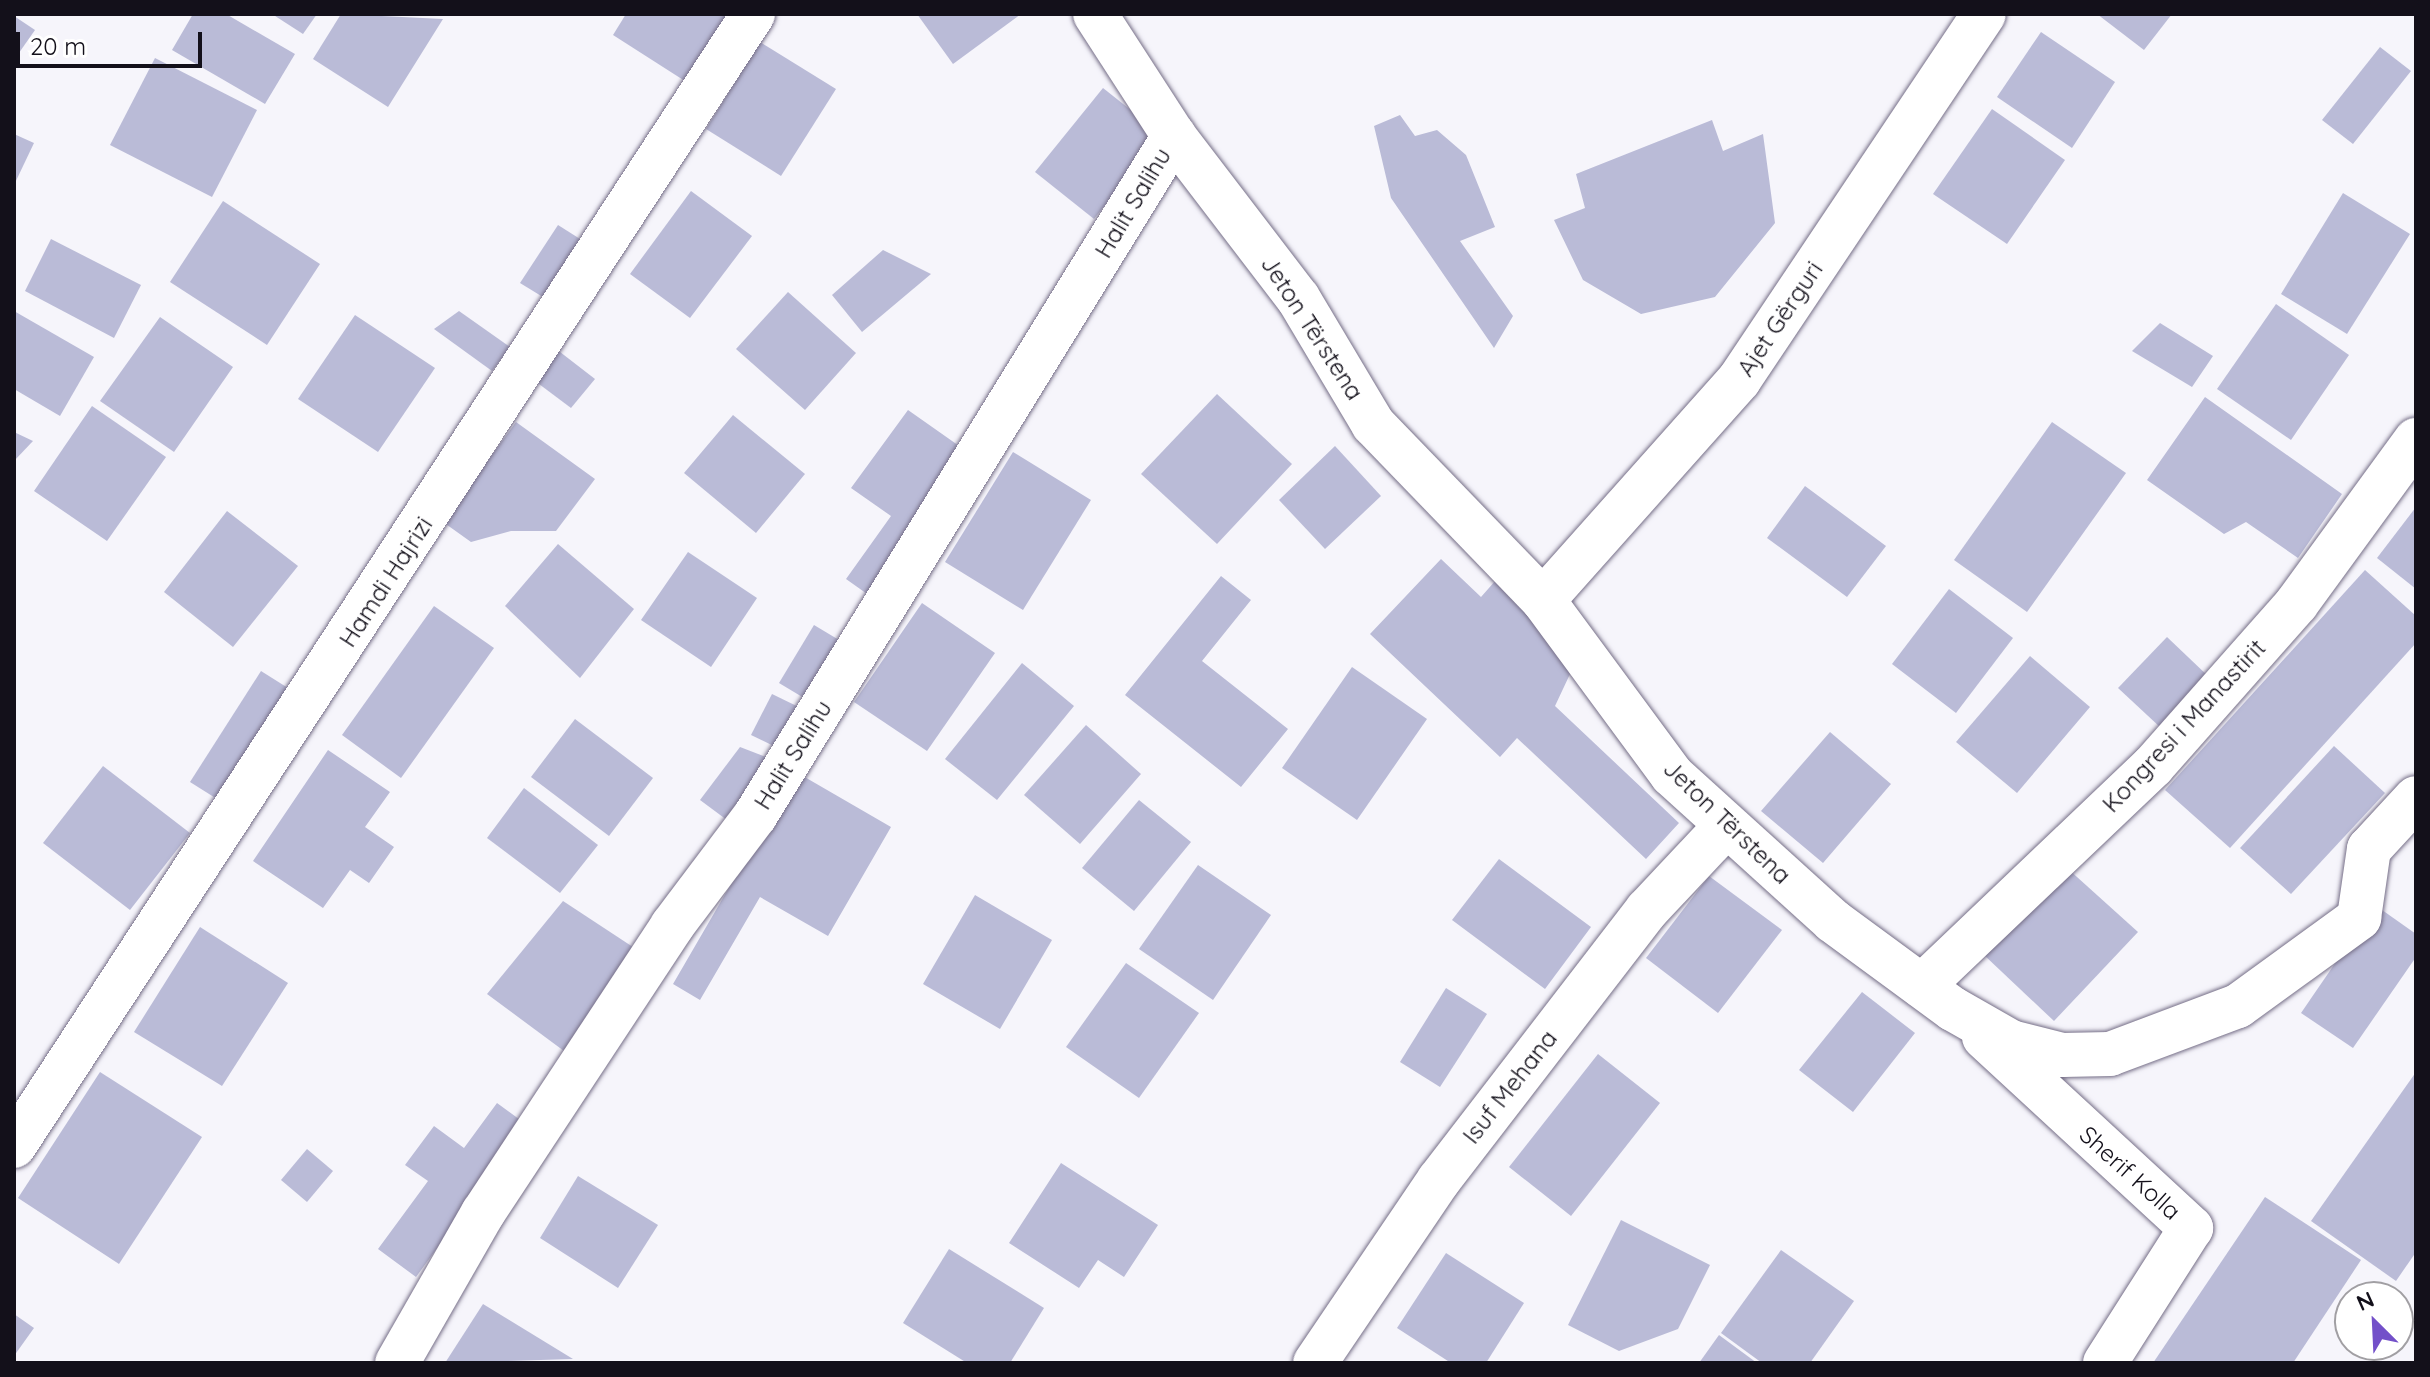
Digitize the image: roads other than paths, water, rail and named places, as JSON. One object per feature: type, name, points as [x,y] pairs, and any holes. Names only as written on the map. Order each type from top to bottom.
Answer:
[{"type":"street","name":"Hamdi Hajrizi","points":[[14,1146],[753,14]]},
{"type":"street","name":"Jeton Tërstena","points":[[1095,14],[1174,136],[1298,298],[1373,424],[1543,600],[1672,775],[1725,827],[1938,997],[2011,1042],[2062,1055],[2110,1054],[2238,1006],[2359,918],[2369,849],[2416,798]]},
{"type":"street","name":"Ajet Gërguri","points":[[1543,600],[1739,380],[1984,14]]},
{"type":"street","name":"Halit Salihu","points":[[397,1363],[483,1213],[672,926],[755,816],[1174,136]]},
{"type":"street","name":"Kongresi i Manastirit","points":[[1938,997],[2153,766],[2297,603],[2416,440]]},
{"type":"street","name":"Isuf Mehana","points":[[1315,1363],[1446,1170],[1647,910],[1725,827]]},
{"type":"street","name":"Sherif Kolla","points":[[1938,997],[2191,1228],[2105,1363]]}]
